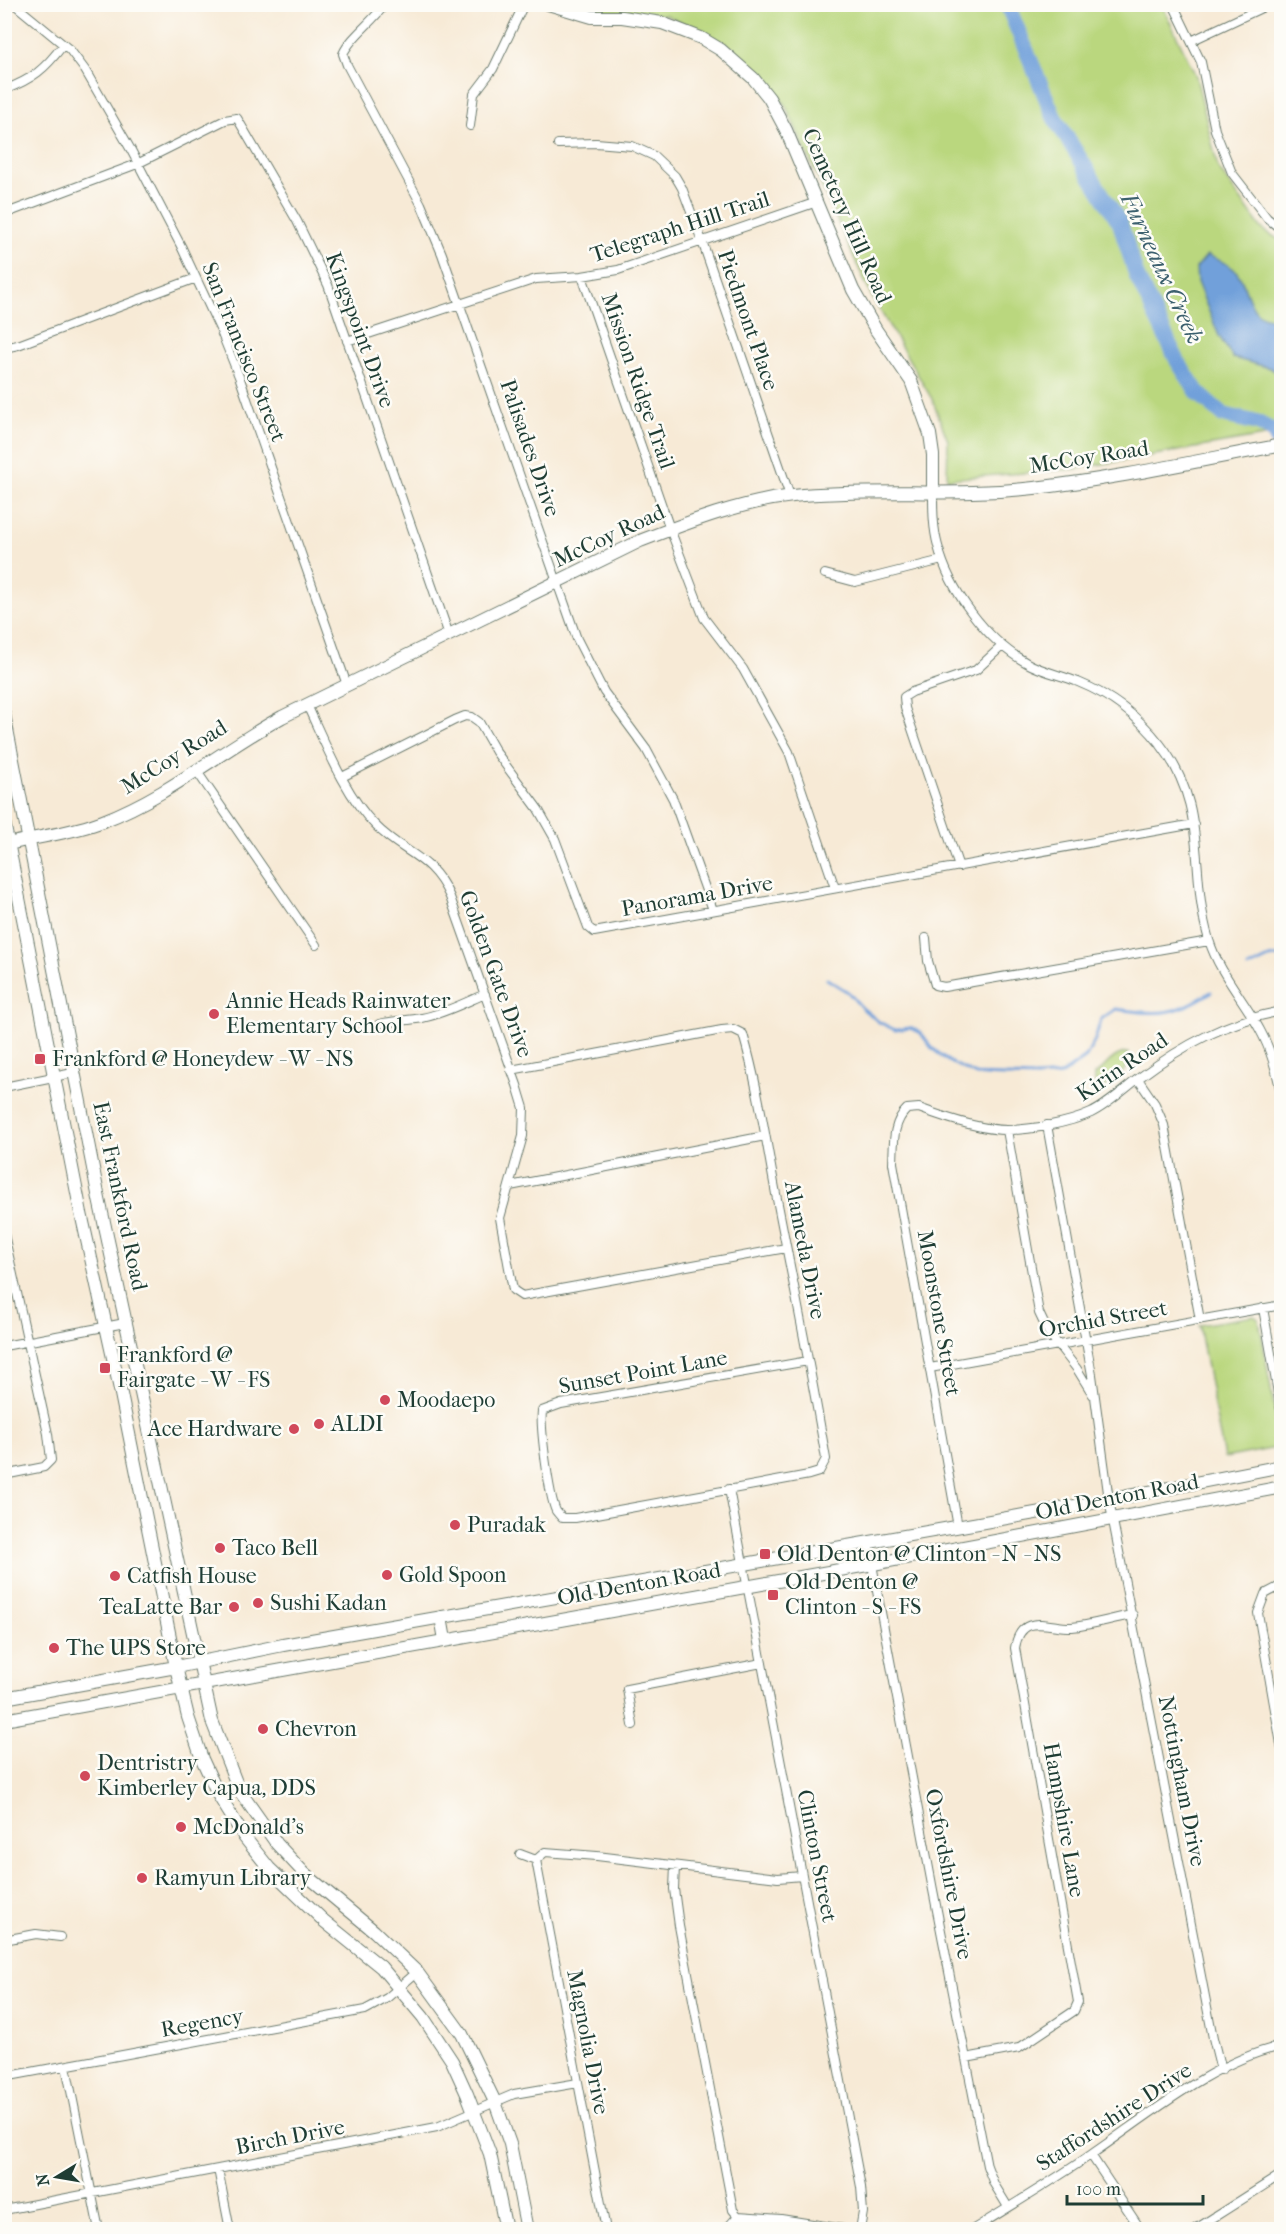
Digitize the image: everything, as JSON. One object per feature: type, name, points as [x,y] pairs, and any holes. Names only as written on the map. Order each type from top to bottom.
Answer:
[{"type":"main road","name":"Cemetery Hill Road","points":[[548,4],[592,17],[622,17],[662,23],[701,38],[722,50],[753,78],[769,98],[786,130],[853,290],[910,381],[930,434],[933,455],[933,492]]},
{"type":"main road","name":"McCoy Road","points":[[9,844],[100,823],[149,800],[248,736],[347,685],[640,541],[727,510],[790,496],[854,492],[1034,488],[1281,445]]},
{"type":"main road","name":"East Frankford Road","points":[[4,714],[73,1073],[167,1523],[212,1721],[239,1790],[277,1844],[304,1873],[374,1931],[417,1972],[462,2034],[495,2102],[510,2144],[527,2229]]},
{"type":"main road","name":"East Frankford Road","points":[[4,822],[53,1077],[176,1667],[188,1717],[202,1759],[219,1796],[245,1838],[287,1886],[324,1921],[372,1958],[399,1987],[423,2017],[452,2061],[490,2154],[506,2229]]},
{"type":"main road","name":"Old Denton Road","points":[[4,1698],[441,1617],[1109,1500],[1281,1466]]},
{"type":"main road","name":"Old Denton Road","points":[[4,1720],[873,1564],[1281,1487]]},
{"type":"main road","points":[[148,1526],[167,1523]]},
{"type":"main road","points":[[441,1617],[445,1640]]},
{"type":"street","name":"San Francisco Street","points":[[14,4],[70,50],[100,94],[196,278],[240,379],[347,685]]},
{"type":"street","name":"Palisades Drive","points":[[385,4],[378,16],[348,44],[343,54],[421,204],[442,254],[577,639],[593,674],[646,749],[673,799],[713,910]]},
{"type":"street","points":[[470,126],[474,94],[493,69],[524,4]]},
{"type":"street","points":[[1173,4],[1201,62],[1215,130],[1232,173],[1267,218],[1281,230]]},
{"type":"street","points":[[1191,41],[1270,4]]},
{"type":"street","points":[[4,90],[36,75],[63,45]]},
{"type":"street","name":"Kingspoint Drive","points":[[137,164],[225,120],[237,118],[297,221],[328,285],[449,635]]},
{"type":"street","name":"Piedmont Place","points":[[558,144],[618,144],[641,148],[663,163],[679,183],[702,241],[790,496]]},
{"type":"street","points":[[4,214],[137,164]]},
{"type":"street","name":"Telegraph Hill Trail","points":[[347,341],[536,279],[582,276],[618,270],[817,202]]},
{"type":"street","name":"Mission Ridge Trail","points":[[582,276],[670,529],[704,618],[743,669],[789,752],[835,888]]},
{"type":"street","points":[[4,348],[29,341],[196,278]]},
{"type":"street","name":"Cemetery Hill Road","points":[[933,492],[935,530],[942,560],[971,612],[1002,646],[1027,663],[1077,682],[1109,698],[1138,721],[1161,746],[1178,774],[1187,795],[1194,824],[1202,912],[1209,941],[1216,958],[1267,1045],[1277,1072],[1281,1100]]},
{"type":"street","points":[[825,574],[855,582],[942,560]]},
{"type":"street","points":[[959,867],[905,708],[904,697],[912,692],[976,670],[1002,646]]},
{"type":"street","name":"Golden Gate Drive","points":[[307,705],[342,777],[361,809],[375,826],[429,865],[442,878],[511,1070],[524,1108],[525,1125],[502,1209],[501,1230],[513,1290],[522,1296],[786,1248]]},
{"type":"street","name":"Panorama Drive","points":[[342,777],[455,720],[465,716],[472,717],[479,722],[496,752],[538,809],[555,839],[588,927],[594,932],[1194,824]]},
{"type":"street","points":[[196,770],[316,945]]},
{"type":"street","points":[[926,938],[928,961],[935,985],[944,987],[1209,941]]},
{"type":"street","points":[[379,1024],[395,1020],[420,1019],[446,1011],[484,994]]},
{"type":"street","name":"Kirin Road","points":[[907,1109],[918,1108],[986,1128],[1007,1130],[1077,1119],[1094,1112],[1176,1051],[1207,1034],[1251,1017],[1281,1011]]},
{"type":"street","name":"Alameda Drive","points":[[511,1070],[722,1030],[733,1029],[743,1034],[753,1067],[826,1459],[819,1472],[729,1489]]},
{"type":"street","points":[[4,1086],[73,1073]]},
{"type":"street","points":[[1138,1078],[1155,1104],[1164,1125],[1200,1320]]},
{"type":"street","name":"Moonstone Street","points":[[907,1109],[897,1123],[893,1163],[958,1527]]},
{"type":"street","name":"Nottingham Drive","points":[[1047,1125],[1085,1340],[1109,1500],[1221,2070]]},
{"type":"street","points":[[1007,1130],[1039,1313],[1048,1332],[1077,1369],[1094,1398]]},
{"type":"street","points":[[510,1186],[765,1136]]},
{"type":"street","points":[[4,1234],[48,1434],[51,1460],[44,1467],[4,1475]]},
{"type":"street","name":"Orchid Street","points":[[930,1368],[1281,1305]]},
{"type":"street","points":[[1263,1308],[1281,1416]]},
{"type":"street","points":[[4,1346],[125,1323]]},
{"type":"street","name":"Sunset Point Lane","points":[[729,1489],[575,1518],[562,1518],[556,1511],[548,1470],[541,1421],[543,1411],[551,1407],[808,1361]]},
{"type":"street","name":"Clinton Street","points":[[729,1489],[861,2187],[863,2212],[860,2229]]},
{"type":"street","name":"Oxfordshire Drive","points":[[868,1543],[987,2166],[994,2184],[1008,2207]]},
{"type":"street","points":[[1281,1585],[1265,1594],[1258,1613],[1281,1750]]},
{"type":"street","name":"Hampshire Lane","points":[[966,2058],[1019,2048],[1074,2012],[1078,2002],[1015,1648],[1017,1637],[1023,1630],[1034,1624],[1045,1623],[1072,1627],[1133,1614]]},
{"type":"street","points":[[633,1725],[627,1689],[762,1663]]},
{"type":"street","points":[[520,1854],[536,1860],[545,1852],[778,1878],[802,1876]]},
{"type":"street","name":"Magnolia Drive","points":[[536,1860],[606,2229]]},
{"type":"street","points":[[675,1866],[674,1889],[680,1926],[734,2210],[738,2216]]},
{"type":"street","points":[[4,1940],[36,1934],[60,1937]]},
{"type":"street","name":"Regency","points":[[4,2077],[365,2010],[387,1998],[417,1972]]},
{"type":"street","name":"Staffordshire Drive","points":[[972,2229],[1091,2155],[1189,2087],[1221,2070],[1281,2046]]},
{"type":"street","points":[[66,2066],[99,2229]]},
{"type":"street","name":"Birch Drive","points":[[4,2210],[437,2127],[514,2094],[578,2083]]},
{"type":"street","points":[[1091,2155],[1141,2229]]},
{"type":"street","points":[[218,2169],[230,2229]]},
{"type":"street","points":[[1194,2229],[1281,2174]]},
{"type":"street","points":[[729,2226],[738,2216]]},
{"type":"street","points":[[738,2216],[781,2219],[850,2229]]},
{"type":"green space","points":[[565,5],[1162,5],[1196,76],[1218,168],[1262,229],[1281,241],[1281,433],[1074,469],[947,479],[948,441],[932,399],[871,295],[784,103],[756,71],[726,44],[666,15],[581,10]]},
{"type":"green space","points":[[1128,1053],[1131,1060],[1121,1074],[1106,1085],[1096,1087],[1094,1075],[1113,1058]]},
{"type":"green space","points":[[1254,1316],[1259,1320],[1281,1447],[1224,1458],[1199,1325]]},
{"type":"water","points":[[1207,255],[1226,263],[1236,271],[1255,310],[1270,318],[1281,317],[1281,375],[1270,368],[1233,358],[1219,336],[1197,282],[1196,268]]},
{"type":"waterway","name":"Furneaux Creek","points":[[1007,4],[1054,117],[1120,223],[1137,277],[1178,362],[1198,393],[1223,415],[1258,423],[1273,431],[1282,448]]},
{"type":"waterway","points":[[1248,968],[1269,958],[1282,956]]},
{"type":"waterway","points":[[827,979],[848,992],[879,1022],[895,1030],[910,1028],[920,1032],[932,1048],[948,1061],[976,1075],[1037,1077],[1061,1075],[1086,1057],[1095,1040],[1101,1019],[1116,1009],[1166,1012],[1187,1006],[1211,992]]},
{"type":"place","name":"Annie Heads Rainwater Elementary School","points":[[214,1014]]},
{"type":"place","name":"Frankford @ Honeydew - W - NS","points":[[40,1059]]},
{"type":"place","name":"Frankford @ Fairgate - W - FS","points":[[105,1368]]},
{"type":"place","name":"Moodaepo","points":[[385,1400]]},
{"type":"place","name":"ALDI","points":[[319,1424]]},
{"type":"place","name":"Ace Hardware","points":[[294,1429]]},
{"type":"place","name":"Puradak","points":[[455,1525]]},
{"type":"place","name":"Taco Bell","points":[[220,1548]]},
{"type":"place","name":"Old Denton @ Clinton - N - NS","points":[[765,1554]]},
{"type":"place","name":"Gold Spoon","points":[[387,1575]]},
{"type":"place","name":"Catfish House","points":[[115,1576]]},
{"type":"place","name":"Old Denton @ Clinton - S - FS","points":[[773,1595]]},
{"type":"place","name":"Sushi Kadan","points":[[258,1603]]},
{"type":"place","name":"TeaLatte Bar","points":[[234,1607]]},
{"type":"place","name":"The UPS Store","points":[[54,1648]]},
{"type":"place","name":"Chevron","points":[[263,1729]]},
{"type":"place","name":"Dentristry Kimberley Capua, DDS","points":[[85,1776]]},
{"type":"place","name":"McDonald's","points":[[181,1827]]},
{"type":"place","name":"Ramyun Library","points":[[142,1878]]}]
